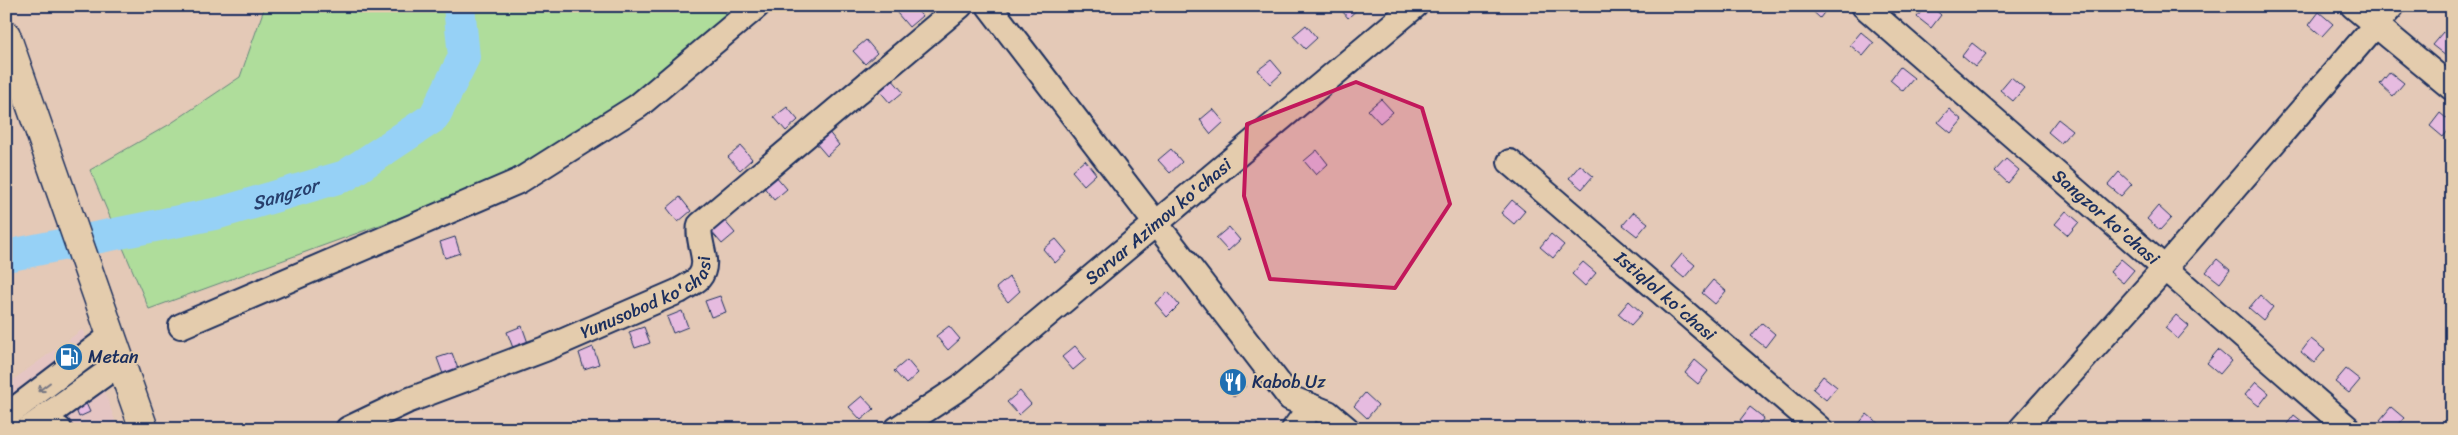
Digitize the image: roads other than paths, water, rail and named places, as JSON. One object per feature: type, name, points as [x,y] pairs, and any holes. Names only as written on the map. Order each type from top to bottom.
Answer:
[{"type":"main road","points":[[6,35],[144,429]]},
{"type":"street","points":[[181,326],[519,181],[638,106],[756,6]]},
{"type":"street","name":"Yunusobod ko'chasi","points":[[348,429],[407,401],[563,341],[679,291],[699,278],[705,265],[698,233],[700,225],[960,6]]},
{"type":"street","points":[[988,6],[1290,398],[1328,413],[1347,429]]},
{"type":"street","name":"Sarvar Azimov ko'chasi","points":[[897,429],[962,386],[1415,6]]},
{"type":"street","name":"Sangzor ko'chasi","points":[[1864,6],[2349,429]]},
{"type":"street","points":[[2353,6],[2452,88]]},
{"type":"street","points":[[2021,429],[2165,268],[2392,6]]},
{"type":"street","name":"Istiqlol ko'chasi","points":[[1510,162],[1820,429]]},
{"type":"street","points":[[6,416],[109,330]]},
{"type":"street","points":[[28,429],[57,425],[120,363]]},
{"type":"street","points":[[1294,429],[1311,406]]},
{"type":"waterway","name":"Sangzor","points":[[6,256],[219,213],[345,176],[434,117],[464,57],[459,6]]},
{"type":"place","name":"Metan","points":[[69,357]]},
{"type":"place","name":"Kabob Uz","points":[[1233,382]]}]
